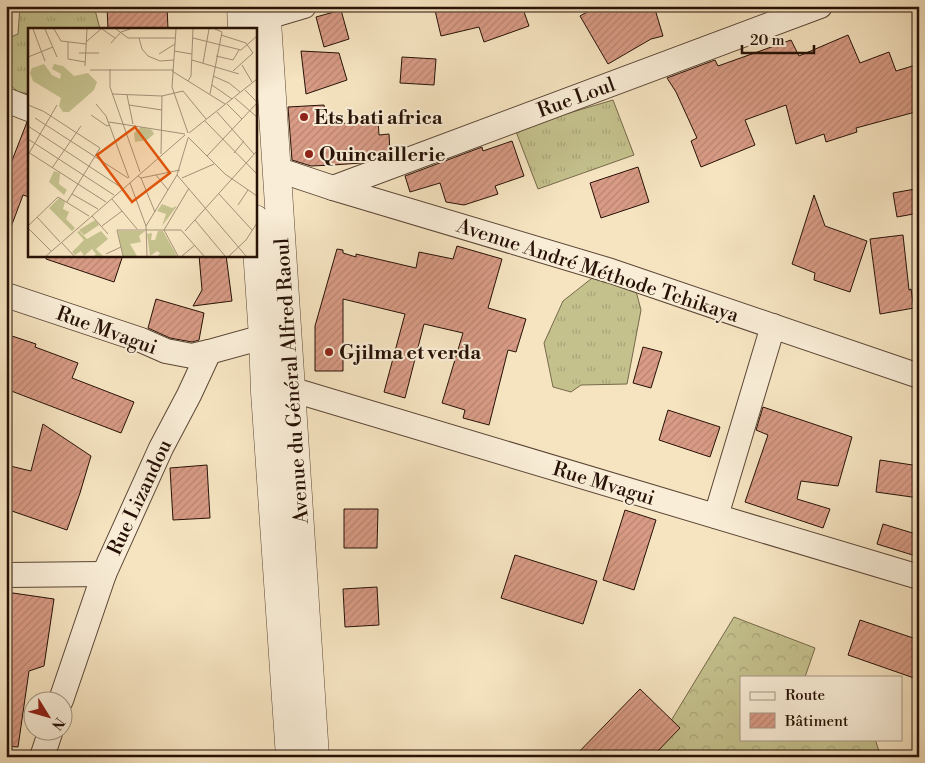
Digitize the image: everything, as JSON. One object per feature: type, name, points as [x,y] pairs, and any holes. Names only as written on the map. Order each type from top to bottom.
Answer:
[{"type":"street","points":[[241,6],[242,28]]},
{"type":"street","points":[[266,12],[304,6]]},
{"type":"street","name":"Rue Loul","points":[[333,188],[820,6]]},
{"type":"street","name":"Avenue du Général Alfred Raoul","points":[[266,12],[315,757]]},
{"type":"street","points":[[6,100],[28,109]]},
{"type":"street","name":"Avenue André Méthode Tchikaya","points":[[276,169],[333,188],[611,271],[919,376]]},
{"type":"street","name":"Avenue du Général Alfred Raoul","points":[[256,232],[290,757]]},
{"type":"street","name":"Rue Mvagui","points":[[6,295],[141,340],[166,352],[192,356],[209,352]]},
{"type":"street","points":[[716,516],[773,326]]},
{"type":"street","points":[[209,352],[264,337]]},
{"type":"street","name":"Rue Lizandou","points":[[64,690],[104,574],[161,448],[209,352]]},
{"type":"street","name":"Rue Mvagui","points":[[290,389],[919,578]]},
{"type":"street","points":[[6,575],[104,574]]},
{"type":"street","points":[[42,757],[48,740]]},
{"type":"green space","points":[[20,6],[94,6],[100,28],[28,28],[28,94],[18,92],[6,81],[6,39],[18,34]]},
{"type":"green space","points":[[613,100],[634,155],[538,189],[515,129]]},
{"type":"green space","points":[[596,275],[636,291],[641,310],[627,384],[581,385],[571,392],[553,387],[544,343],[563,301]]},
{"type":"green space","points":[[734,617],[815,648],[805,676],[740,676],[740,740],[875,740],[880,754],[880,757],[649,757]]},
{"type":"building","points":[[107,6],[167,6],[168,28],[108,28]]},
{"type":"building","points":[[434,6],[522,6],[529,26],[484,42],[479,27],[441,36]]},
{"type":"building","points":[[597,6],[654,6],[663,36],[651,39],[608,64],[580,16]]},
{"type":"building","points":[[341,10],[349,39],[324,47],[316,17]]},
{"type":"building","points":[[848,35],[860,63],[889,52],[896,71],[919,64],[919,111],[856,128],[857,132],[826,142],[824,134],[796,144],[786,105],[745,120],[755,145],[701,167],[691,141],[697,138],[676,92],[667,78],[715,60],[718,66],[791,40],[799,56]]},
{"type":"building","points":[[301,51],[339,53],[347,80],[306,94]]},
{"type":"building","points":[[402,57],[436,59],[434,85],[400,83]]},
{"type":"building","points":[[324,105],[327,125],[378,120],[379,135],[389,134],[390,152],[361,163],[311,166],[292,160],[288,107]]},
{"type":"building","points":[[28,122],[28,197],[23,195],[8,235],[6,234],[6,176]]},
{"type":"building","points":[[512,141],[524,176],[495,186],[498,194],[464,205],[446,202],[440,183],[410,192],[405,176],[482,147],[483,151]]},
{"type":"building","points":[[638,167],[649,202],[601,218],[590,183]]},
{"type":"building","points":[[915,189],[919,213],[897,217],[893,193]]},
{"type":"building","points":[[814,195],[825,226],[867,241],[850,292],[814,280],[815,273],[792,264]]},
{"type":"building","points":[[903,235],[909,290],[911,289],[914,308],[880,314],[870,239]]},
{"type":"building","points":[[457,246],[502,259],[488,308],[526,319],[516,352],[508,350],[489,425],[463,418],[465,410],[442,403],[463,333],[424,324],[405,398],[384,392],[405,314],[343,299],[343,371],[315,371],[315,326],[337,249],[356,257],[356,254],[416,268],[419,252],[453,259]]},
{"type":"building","points":[[46,256],[123,256],[114,282],[46,259]]},
{"type":"building","points":[[199,256],[226,256],[232,301],[193,306],[202,290]]},
{"type":"building","points":[[156,299],[204,313],[199,340],[192,342],[170,338],[148,328]]},
{"type":"building","points":[[6,334],[36,344],[35,347],[78,363],[72,378],[134,402],[121,433],[6,389]]},
{"type":"building","points":[[643,347],[662,352],[651,388],[633,383]]},
{"type":"building","points":[[763,407],[852,437],[838,486],[801,481],[797,499],[830,509],[823,528],[745,502],[768,435],[756,430]]},
{"type":"building","points":[[668,410],[720,427],[710,457],[659,440]]},
{"type":"building","points":[[43,424],[91,456],[67,530],[6,509],[6,465],[31,471]]},
{"type":"building","points":[[880,460],[919,466],[919,498],[876,492]]},
{"type":"building","points":[[207,465],[210,518],[173,520],[170,468]]},
{"type":"building","points":[[344,509],[378,509],[377,548],[344,548]]},
{"type":"building","points":[[625,510],[656,520],[634,590],[603,580]]},
{"type":"building","points":[[883,524],[919,535],[919,557],[877,544]]},
{"type":"building","points":[[515,555],[597,581],[583,624],[501,598]]},
{"type":"building","points":[[377,587],[379,625],[345,627],[343,589]]},
{"type":"building","points":[[6,592],[54,599],[44,666],[29,671],[26,690],[22,690],[22,719],[18,747],[6,746]]},
{"type":"building","points":[[860,620],[919,640],[919,664],[914,678],[848,655]]},
{"type":"building","points":[[640,689],[680,728],[652,757],[574,757]]},
{"type":"place","name":"Ets bati africa","points":[[304,117]]},
{"type":"place","name":"Quincaillerie","points":[[309,154]]},
{"type":"place","name":"Gjilma et verda","points":[[329,352]]}]
